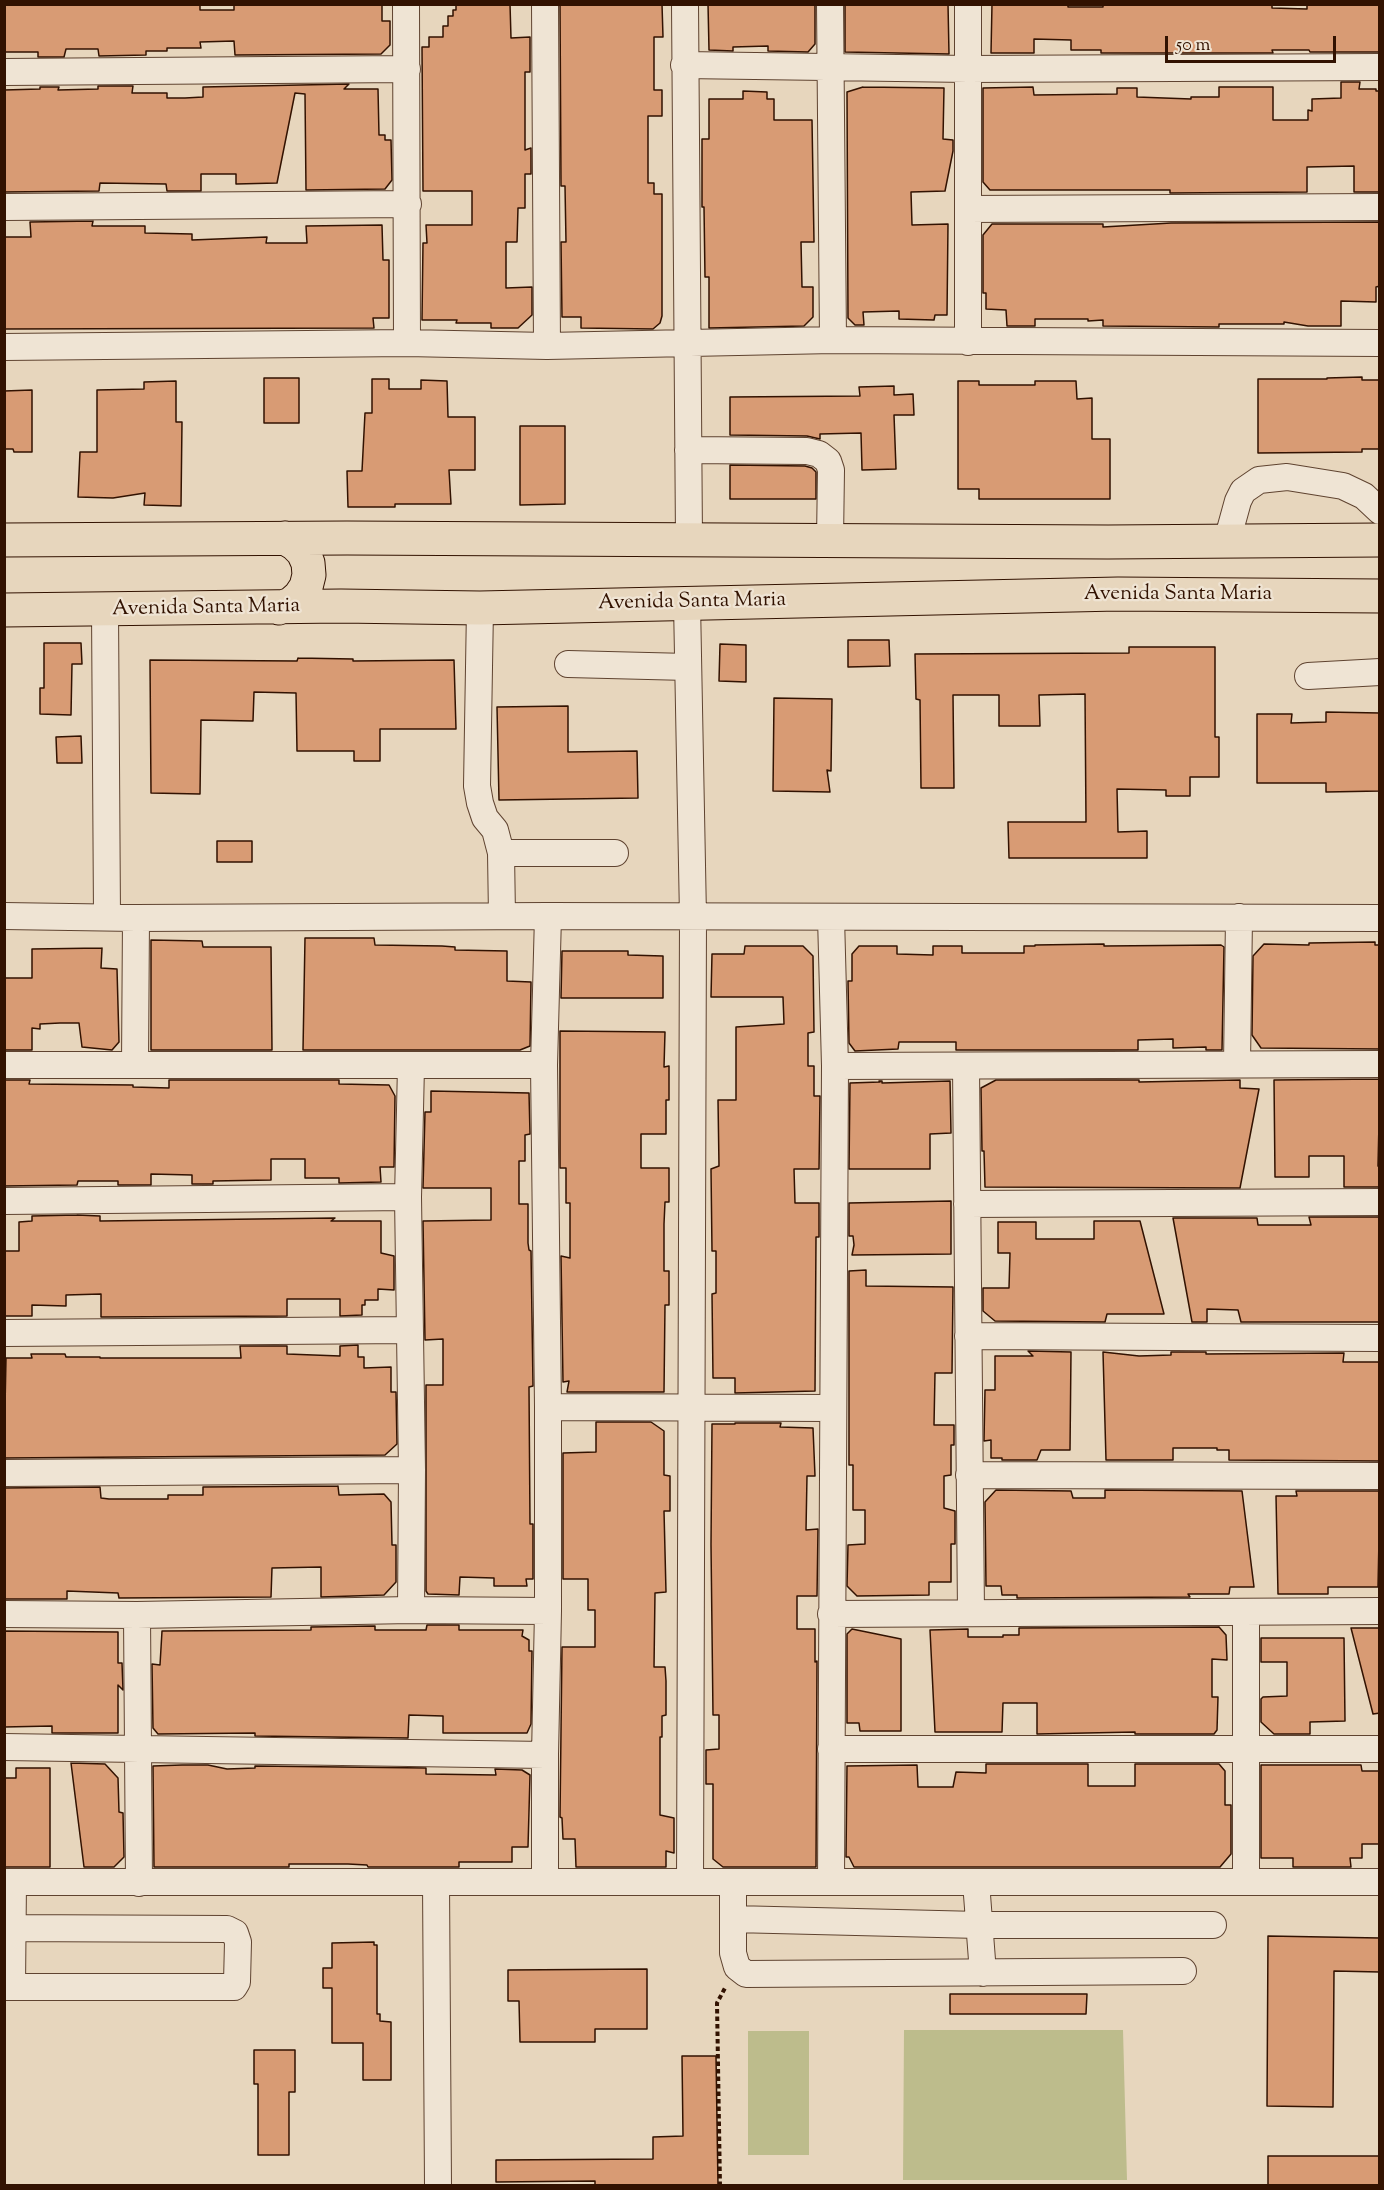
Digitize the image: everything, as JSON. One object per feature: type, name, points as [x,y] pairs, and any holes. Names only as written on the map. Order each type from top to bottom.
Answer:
[{"type":"main road","points":[[279,608],[291,604],[300,596],[309,575],[308,563],[303,552],[285,538]]},
{"type":"main road","points":[[341,606],[331,601],[323,592],[318,581],[317,570],[327,549],[347,538]]},
{"type":"main road","points":[[4,540],[347,538],[1108,542],[1380,540]]},
{"type":"main road","points":[[1108,542],[1135,547],[1140,550],[1145,564],[1142,580],[1118,594]]},
{"type":"main road","name":"Avenida Santa Maria","points":[[4,610],[341,606],[480,608],[1118,594],[1380,596]]},
{"type":"street","points":[[406,4],[407,343]]},
{"type":"street","points":[[545,4],[547,346]]},
{"type":"street","points":[[685,4],[688,540]]},
{"type":"street","points":[[831,4],[833,340]]},
{"type":"street","points":[[968,4],[968,342]]},
{"type":"street","points":[[684,65],[968,69],[1380,67]]},
{"type":"street","points":[[4,72],[407,69]]},
{"type":"street","points":[[4,207],[408,204]]},
{"type":"street","points":[[968,209],[1380,207]]},
{"type":"street","points":[[4,347],[407,343],[547,346],[833,340],[1380,343]]},
{"type":"street","points":[[688,450],[807,451],[819,454],[828,461],[831,470],[830,540]]},
{"type":"street","points":[[1227,541],[1243,491],[1258,480],[1287,477],[1343,486],[1364,496],[1380,511]]},
{"type":"street","points":[[687,603],[693,917],[690,1882]]},
{"type":"street","points":[[480,608],[477,786],[480,803],[486,818],[495,830],[501,853],[502,916]]},
{"type":"street","points":[[105,610],[107,916]]},
{"type":"street","points":[[568,664],[688,667]]},
{"type":"street","points":[[1308,676],[1380,672]]},
{"type":"street","points":[[501,853],[615,853]]},
{"type":"street","points":[[4,916],[136,918],[502,916],[1380,918]]},
{"type":"street","points":[[545,1881],[548,1407],[544,1065],[548,916]]},
{"type":"street","points":[[831,917],[836,1066],[832,1408],[831,1882]]},
{"type":"street","points":[[1237,1064],[1239,917]]},
{"type":"street","points":[[135,1064],[136,918]]},
{"type":"street","points":[[836,1066],[1380,1064]]},
{"type":"street","points":[[4,1065],[544,1065]]},
{"type":"street","points":[[411,1066],[408,1197],[412,1470],[411,1610]]},
{"type":"street","points":[[966,1066],[971,1613]]},
{"type":"street","points":[[4,1202],[408,1197]]},
{"type":"street","points":[[967,1204],[1380,1202]]},
{"type":"street","points":[[4,1333],[409,1330]]},
{"type":"street","points":[[968,1336],[1380,1338]]},
{"type":"street","points":[[548,1407],[832,1408]]},
{"type":"street","points":[[4,1473],[412,1470]]},
{"type":"street","points":[[969,1475],[1380,1476]]},
{"type":"street","points":[[4,1614],[548,1611]]},
{"type":"street","points":[[831,1614],[1380,1611]]},
{"type":"street","points":[[1246,1612],[1246,1882]]},
{"type":"street","points":[[137,1615],[140,1883]]},
{"type":"street","points":[[4,1747],[545,1755]]},
{"type":"street","points":[[831,1749],[1380,1749]]},
{"type":"street","points":[[8,1928],[227,1929],[235,1933],[238,1942],[237,1982],[234,1987],[8,1987],[8,1928],[9,1882],[1380,1882]]},
{"type":"street","points":[[436,1882],[438,2186]]},
{"type":"street","points":[[733,1882],[733,1953],[737,1967],[746,1974],[1183,1971]]},
{"type":"street","points":[[976,1882],[982,1972]]},
{"type":"street","points":[[733,1919],[980,1925],[1214,1925]]},
{"type":"path","points":[[720,2186],[717,2003],[737,1967]]},
{"type":"shaded area","points":[[904,2030],[1123,2030],[1127,2180],[903,2180]]},
{"type":"shaded area","points":[[748,2031],[809,2031],[809,2155],[748,2155]]},
{"type":"building","points":[[4,4],[200,4],[200,10],[234,10],[234,4],[382,4],[382,21],[390,21],[390,45],[381,54],[235,55],[234,41],[200,42],[201,48],[167,48],[167,51],[146,51],[146,55],[99,56],[98,49],[66,49],[64,57],[38,57],[38,52],[4,52]]},
{"type":"building","points":[[456,4],[510,4],[511,38],[530,37],[530,72],[525,72],[525,150],[531,148],[531,174],[525,174],[525,208],[518,208],[517,242],[506,242],[506,288],[532,287],[532,315],[518,328],[491,328],[491,323],[456,323],[457,320],[422,320],[423,243],[427,243],[426,225],[472,225],[472,191],[423,191],[422,47],[429,47],[429,37],[443,37],[443,26],[448,26],[448,16],[453,16]]},
{"type":"building","points":[[560,4],[662,4],[663,37],[654,37],[654,90],[662,90],[662,116],[648,116],[648,183],[654,183],[654,194],[662,194],[662,316],[660,323],[653,329],[581,328],[581,317],[562,317],[561,242],[566,242],[565,186],[561,186]]},
{"type":"building","points":[[708,4],[815,4],[815,44],[808,52],[768,51],[768,46],[733,47],[733,51],[709,50]]},
{"type":"building","points":[[845,4],[948,4],[949,54],[845,52]]},
{"type":"building","points":[[992,4],[1068,4],[1068,7],[1103,7],[1103,4],[1272,4],[1272,8],[1307,9],[1307,4],[1380,4],[1380,52],[1272,50],[1273,53],[1101,53],[1101,50],[1071,50],[1071,40],[1034,39],[1034,53],[991,53]]},
{"type":"building","points":[[1341,82],[1360,82],[1359,89],[1380,91],[1380,192],[1354,192],[1354,166],[1307,167],[1307,192],[1170,193],[1170,190],[990,190],[983,182],[983,88],[1033,87],[1034,95],[1117,94],[1117,88],[1137,88],[1137,97],[1191,99],[1191,97],[1219,97],[1219,87],[1273,87],[1273,120],[1308,120],[1308,110],[1312,111],[1312,99],[1341,98]]},
{"type":"building","points":[[349,84],[344,89],[378,89],[379,135],[385,135],[385,140],[391,140],[392,180],[385,189],[306,190],[305,94],[295,93],[277,183],[236,184],[236,174],[201,174],[201,191],[167,191],[166,184],[100,183],[99,191],[4,192],[4,90],[40,89],[40,87],[59,87],[58,90],[98,89],[98,86],[133,86],[132,93],[167,93],[167,98],[185,98],[203,97],[203,87]]},
{"type":"building","points":[[863,87],[944,88],[943,139],[953,140],[945,191],[911,192],[912,225],[948,224],[947,315],[935,315],[934,320],[899,319],[899,311],[863,312],[864,325],[855,325],[848,318],[847,92]]},
{"type":"building","points":[[743,91],[767,92],[767,99],[774,99],[774,120],[812,120],[814,242],[801,242],[802,287],[813,287],[813,317],[804,326],[709,328],[709,277],[705,277],[704,207],[702,207],[702,139],[709,139],[709,99],[743,99]]},
{"type":"building","points":[[93,221],[92,226],[145,226],[145,233],[192,234],[192,240],[267,237],[266,243],[307,243],[306,226],[382,225],[383,260],[389,260],[389,318],[373,318],[374,328],[4,329],[4,237],[31,237],[30,222]]},
{"type":"building","points":[[1380,222],[1380,286],[1376,287],[1376,302],[1341,301],[1341,326],[1308,326],[1284,322],[1284,324],[1219,324],[1219,327],[1103,326],[1103,320],[1035,319],[1035,326],[1007,326],[1006,310],[986,309],[986,293],[983,293],[983,235],[992,224],[1103,224],[1103,227],[1171,223]]},
{"type":"building","points":[[1362,377],[1362,380],[1380,380],[1380,449],[1362,449],[1362,452],[1258,453],[1258,379]]},
{"type":"building","points":[[264,378],[299,378],[299,423],[264,423]]},
{"type":"building","points":[[372,379],[389,379],[389,389],[421,389],[421,380],[447,381],[448,417],[475,417],[475,470],[449,470],[451,504],[348,507],[347,471],[362,471],[365,413],[372,413]]},
{"type":"building","points":[[176,381],[176,422],[182,422],[181,506],[144,505],[145,493],[113,498],[78,497],[80,452],[97,452],[97,390],[144,389],[144,382]]},
{"type":"building","points":[[958,381],[979,381],[979,385],[1035,385],[1035,381],[1076,381],[1077,399],[1092,398],[1092,439],[1110,439],[1110,499],[979,499],[979,489],[958,489]]},
{"type":"building","points":[[894,386],[894,395],[913,394],[914,415],[894,415],[896,469],[862,470],[861,433],[820,434],[820,439],[807,436],[730,435],[730,397],[860,396],[859,387]]},
{"type":"building","points":[[32,390],[32,452],[14,452],[13,449],[4,449],[4,391]]},
{"type":"building","points":[[520,426],[565,426],[565,504],[520,505]]},
{"type":"building","points":[[730,465],[812,468],[816,472],[816,499],[730,499]]},
{"type":"building","points":[[848,640],[889,640],[890,666],[848,667]]},
{"type":"building","points":[[44,643],[81,643],[82,664],[72,664],[71,715],[40,714],[40,688],[44,688]]},
{"type":"building","points":[[720,644],[746,645],[746,682],[719,681]]},
{"type":"building","points":[[1129,647],[1215,647],[1215,737],[1219,737],[1219,777],[1190,777],[1190,796],[1166,796],[1166,790],[1117,789],[1118,832],[1147,831],[1147,858],[1009,858],[1008,822],[1086,822],[1085,694],[1039,695],[1040,726],[999,726],[999,695],[953,695],[954,788],[921,788],[920,700],[916,699],[915,654],[1129,653]]},
{"type":"building","points":[[298,658],[353,659],[353,661],[454,660],[456,729],[380,729],[380,761],[354,761],[354,751],[297,751],[296,693],[254,692],[253,721],[201,720],[200,794],[151,793],[150,660],[297,661]]},
{"type":"building","points":[[774,698],[832,699],[831,771],[827,770],[830,792],[773,791]]},
{"type":"building","points":[[568,706],[568,752],[637,751],[638,798],[499,800],[497,707]]},
{"type":"building","points":[[1326,712],[1380,713],[1380,791],[1326,792],[1326,783],[1257,783],[1257,714],[1292,714],[1291,723],[1326,722]]},
{"type":"building","points":[[81,736],[82,763],[57,763],[56,737]]},
{"type":"building","points":[[217,841],[252,841],[252,862],[217,862]]},
{"type":"building","points":[[305,938],[374,938],[375,945],[442,946],[455,947],[455,950],[507,951],[507,981],[531,982],[530,1046],[520,1050],[303,1050]]},
{"type":"building","points":[[151,940],[202,941],[203,947],[271,947],[272,1050],[151,1050]]},
{"type":"building","points":[[1375,942],[1375,945],[1380,945],[1380,1049],[1261,1048],[1252,1035],[1253,956],[1264,944],[1309,945],[1309,943]]},
{"type":"building","points":[[1104,944],[1104,946],[1221,945],[1224,947],[1222,1050],[1206,1050],[1206,1047],[1173,1048],[1173,1039],[1138,1040],[1138,1050],[956,1050],[956,1042],[899,1042],[898,1049],[855,1051],[849,1043],[848,981],[852,981],[852,954],[859,946],[897,946],[897,954],[933,955],[933,946],[962,946],[962,953],[1024,953],[1024,946]]},
{"type":"building","points":[[745,946],[803,946],[813,956],[814,1032],[808,1033],[808,1066],[814,1066],[814,1096],[820,1096],[819,1169],[794,1169],[795,1203],[819,1203],[819,1237],[816,1237],[815,1391],[735,1393],[735,1378],[713,1378],[712,1294],[716,1293],[716,1251],[712,1251],[711,1169],[719,1166],[718,1100],[736,1100],[736,1027],[784,1024],[783,997],[711,997],[712,954],[744,954]]},
{"type":"building","points":[[102,948],[101,968],[117,969],[119,1042],[112,1050],[82,1047],[79,1023],[60,1023],[40,1024],[40,1029],[32,1028],[32,1050],[4,1050],[4,978],[32,978],[32,949]]},
{"type":"building","points":[[562,951],[628,951],[628,955],[663,956],[663,998],[561,998]]},
{"type":"building","points":[[560,1031],[665,1032],[664,1067],[669,1066],[666,1134],[641,1134],[641,1168],[669,1168],[669,1202],[665,1202],[664,1224],[664,1271],[669,1271],[669,1305],[665,1305],[664,1392],[567,1392],[569,1381],[563,1382],[561,1256],[570,1258],[570,1203],[566,1203],[566,1168],[560,1168]]},
{"type":"building","points":[[1380,1079],[1378,1166],[1380,1167],[1380,1187],[1344,1187],[1344,1156],[1309,1156],[1309,1177],[1275,1177],[1274,1080]]},
{"type":"building","points":[[4,1080],[30,1080],[29,1084],[133,1085],[133,1087],[169,1088],[169,1080],[339,1080],[339,1084],[389,1085],[395,1096],[394,1167],[380,1167],[381,1182],[339,1183],[339,1178],[305,1178],[305,1159],[271,1159],[271,1180],[213,1181],[213,1184],[192,1184],[192,1175],[151,1174],[151,1185],[118,1185],[118,1181],[78,1181],[77,1185],[4,1186]]},
{"type":"building","points":[[996,1080],[1139,1080],[1139,1082],[1240,1080],[1240,1088],[1259,1089],[1240,1188],[985,1187],[981,1088]]},
{"type":"building","points":[[879,1081],[882,1083],[950,1081],[951,1133],[930,1134],[930,1169],[849,1169],[850,1083]]},
{"type":"building","points":[[431,1091],[529,1093],[530,1134],[525,1135],[525,1161],[519,1161],[519,1204],[528,1204],[528,1243],[531,1251],[533,1386],[529,1387],[530,1524],[533,1524],[533,1579],[526,1579],[527,1586],[494,1586],[494,1578],[460,1577],[459,1595],[428,1594],[426,1591],[426,1385],[443,1385],[443,1339],[425,1340],[423,1221],[491,1220],[491,1188],[423,1188],[425,1112],[431,1112]]},
{"type":"building","points":[[951,1201],[951,1254],[852,1255],[854,1245],[853,1236],[849,1236],[849,1203]]},
{"type":"building","points":[[32,1216],[100,1216],[100,1221],[335,1218],[331,1221],[381,1221],[381,1253],[394,1256],[394,1290],[378,1289],[378,1300],[365,1300],[365,1305],[362,1305],[362,1315],[340,1316],[340,1299],[287,1299],[287,1316],[101,1317],[101,1294],[66,1295],[66,1306],[32,1305],[32,1316],[4,1316],[4,1251],[19,1251],[19,1222],[32,1221]]},
{"type":"building","points":[[1309,1217],[1380,1217],[1380,1322],[1241,1322],[1238,1310],[1207,1309],[1207,1322],[1192,1322],[1173,1218],[1257,1218],[1258,1225],[1311,1225]]},
{"type":"building","points":[[1094,1221],[1140,1221],[1164,1314],[1107,1314],[1105,1322],[995,1321],[983,1311],[983,1288],[1009,1288],[1010,1253],[998,1253],[998,1222],[1036,1222],[1036,1239],[1094,1239]]},
{"type":"building","points":[[866,1270],[866,1286],[953,1287],[952,1373],[935,1373],[934,1425],[954,1425],[951,1475],[944,1476],[944,1508],[955,1511],[955,1544],[951,1544],[951,1582],[929,1582],[929,1595],[857,1596],[847,1586],[848,1545],[865,1544],[865,1510],[853,1510],[853,1465],[849,1465],[849,1271]]},
{"type":"building","points":[[358,1345],[358,1357],[364,1357],[364,1368],[391,1367],[391,1392],[396,1392],[397,1444],[385,1455],[4,1458],[6,1358],[32,1358],[31,1354],[65,1354],[66,1357],[100,1358],[241,1358],[240,1346],[287,1346],[287,1354],[340,1356],[340,1346]]},
{"type":"building","points":[[1028,1351],[1071,1352],[1070,1450],[1041,1450],[1037,1460],[991,1458],[991,1440],[984,1441],[985,1390],[995,1390],[995,1356],[1033,1356]]},
{"type":"building","points":[[1103,1352],[1139,1356],[1171,1355],[1171,1352],[1344,1353],[1343,1362],[1378,1362],[1380,1363],[1380,1461],[1229,1460],[1229,1450],[1217,1450],[1217,1448],[1173,1448],[1173,1460],[1106,1460]]},
{"type":"building","points":[[596,1422],[651,1422],[664,1431],[664,1475],[670,1476],[670,1511],[664,1511],[666,1592],[655,1593],[654,1667],[665,1667],[666,1681],[666,1715],[662,1716],[662,1737],[660,1737],[660,1815],[674,1818],[674,1853],[666,1851],[666,1867],[576,1867],[575,1839],[563,1839],[562,1818],[560,1817],[562,1647],[595,1647],[595,1610],[588,1610],[588,1579],[563,1579],[563,1453],[596,1452]]},
{"type":"building","points":[[781,1423],[780,1427],[813,1428],[815,1476],[807,1476],[806,1530],[818,1529],[817,1596],[797,1596],[797,1629],[815,1629],[815,1662],[817,1661],[816,1867],[723,1867],[713,1859],[713,1784],[706,1784],[706,1750],[719,1749],[719,1715],[713,1715],[712,1424]]},
{"type":"building","points":[[338,1486],[339,1495],[384,1494],[391,1502],[392,1545],[396,1545],[396,1582],[384,1595],[321,1597],[321,1567],[272,1568],[271,1597],[119,1598],[118,1593],[67,1591],[67,1599],[4,1599],[4,1488],[100,1487],[101,1498],[168,1499],[168,1495],[203,1495],[203,1487]]},
{"type":"building","points":[[996,1490],[1071,1491],[1073,1498],[1105,1498],[1105,1490],[1242,1491],[1254,1587],[1230,1587],[1229,1594],[1188,1594],[1190,1597],[1017,1598],[1017,1595],[1002,1595],[1001,1586],[986,1586],[985,1502]]},
{"type":"building","points":[[1296,1491],[1380,1491],[1378,1587],[1328,1587],[1328,1594],[1278,1594],[1276,1496],[1297,1496]]},
{"type":"building","points":[[427,1625],[459,1625],[459,1630],[523,1630],[522,1636],[529,1640],[529,1651],[532,1651],[531,1724],[527,1733],[443,1733],[443,1716],[409,1715],[408,1738],[255,1736],[255,1733],[158,1734],[153,1728],[152,1664],[160,1665],[162,1631],[311,1630],[311,1627],[375,1626],[375,1630],[426,1630]]},
{"type":"building","points":[[1219,1627],[1226,1635],[1227,1660],[1212,1659],[1212,1697],[1218,1697],[1217,1730],[1214,1734],[1135,1734],[1135,1732],[1037,1734],[1037,1703],[1003,1703],[1002,1732],[935,1732],[930,1630],[968,1629],[968,1637],[1003,1637],[1003,1635],[1019,1635],[1019,1628]]},
{"type":"building","points":[[1351,1628],[1380,1628],[1380,1713],[1373,1714]]},
{"type":"building","points":[[852,1629],[901,1639],[901,1731],[860,1731],[859,1723],[847,1723],[847,1634]]},
{"type":"building","points":[[4,1631],[118,1632],[118,1663],[122,1663],[123,1690],[118,1685],[118,1733],[52,1733],[52,1726],[4,1727]]},
{"type":"building","points":[[1261,1638],[1344,1638],[1345,1721],[1310,1722],[1310,1734],[1274,1734],[1261,1722],[1261,1699],[1263,1697],[1287,1696],[1287,1662],[1261,1662]]},
{"type":"building","points":[[71,1763],[105,1764],[118,1778],[119,1812],[123,1813],[124,1857],[114,1867],[84,1867]]},
{"type":"building","points":[[986,1764],[1088,1764],[1088,1786],[1135,1786],[1135,1764],[1219,1764],[1225,1771],[1225,1805],[1231,1805],[1231,1854],[1220,1867],[854,1867],[849,1857],[846,1857],[847,1766],[917,1765],[918,1787],[953,1787],[956,1772],[986,1773]]},
{"type":"building","points":[[208,1765],[227,1769],[255,1768],[255,1766],[426,1768],[426,1774],[496,1775],[495,1769],[522,1770],[530,1775],[528,1847],[512,1847],[512,1862],[459,1862],[459,1867],[289,1864],[289,1867],[154,1867],[153,1766]]},
{"type":"building","points":[[1261,1765],[1361,1765],[1362,1771],[1379,1771],[1380,1844],[1362,1844],[1362,1858],[1350,1858],[1351,1867],[1293,1867],[1293,1858],[1261,1858]]},
{"type":"building","points":[[16,1768],[50,1768],[50,1867],[4,1867],[5,1778],[16,1778]]},
{"type":"building","points":[[1268,1936],[1380,1938],[1380,1972],[1334,1971],[1333,2107],[1267,2106]]},
{"type":"building","points":[[374,1942],[374,1945],[377,1945],[377,2014],[380,2014],[380,2021],[391,2022],[391,2080],[363,2080],[363,2043],[332,2043],[332,1988],[323,1988],[323,1968],[332,1968],[332,1943]]},
{"type":"building","points":[[647,1969],[647,2029],[595,2029],[595,2042],[520,2042],[519,2001],[508,2001],[508,1970]]},
{"type":"building","points":[[950,1994],[1087,1994],[1086,2014],[950,2014]]},
{"type":"building","points":[[254,2050],[295,2050],[295,2092],[289,2092],[289,2155],[258,2155],[258,2084],[254,2084]]},
{"type":"building","points":[[682,2056],[716,2056],[718,2186],[595,2186],[595,2181],[496,2182],[496,2160],[653,2159],[653,2137],[683,2136]]},
{"type":"building","points":[[1268,2156],[1380,2156],[1380,2186],[1268,2186]]}]
